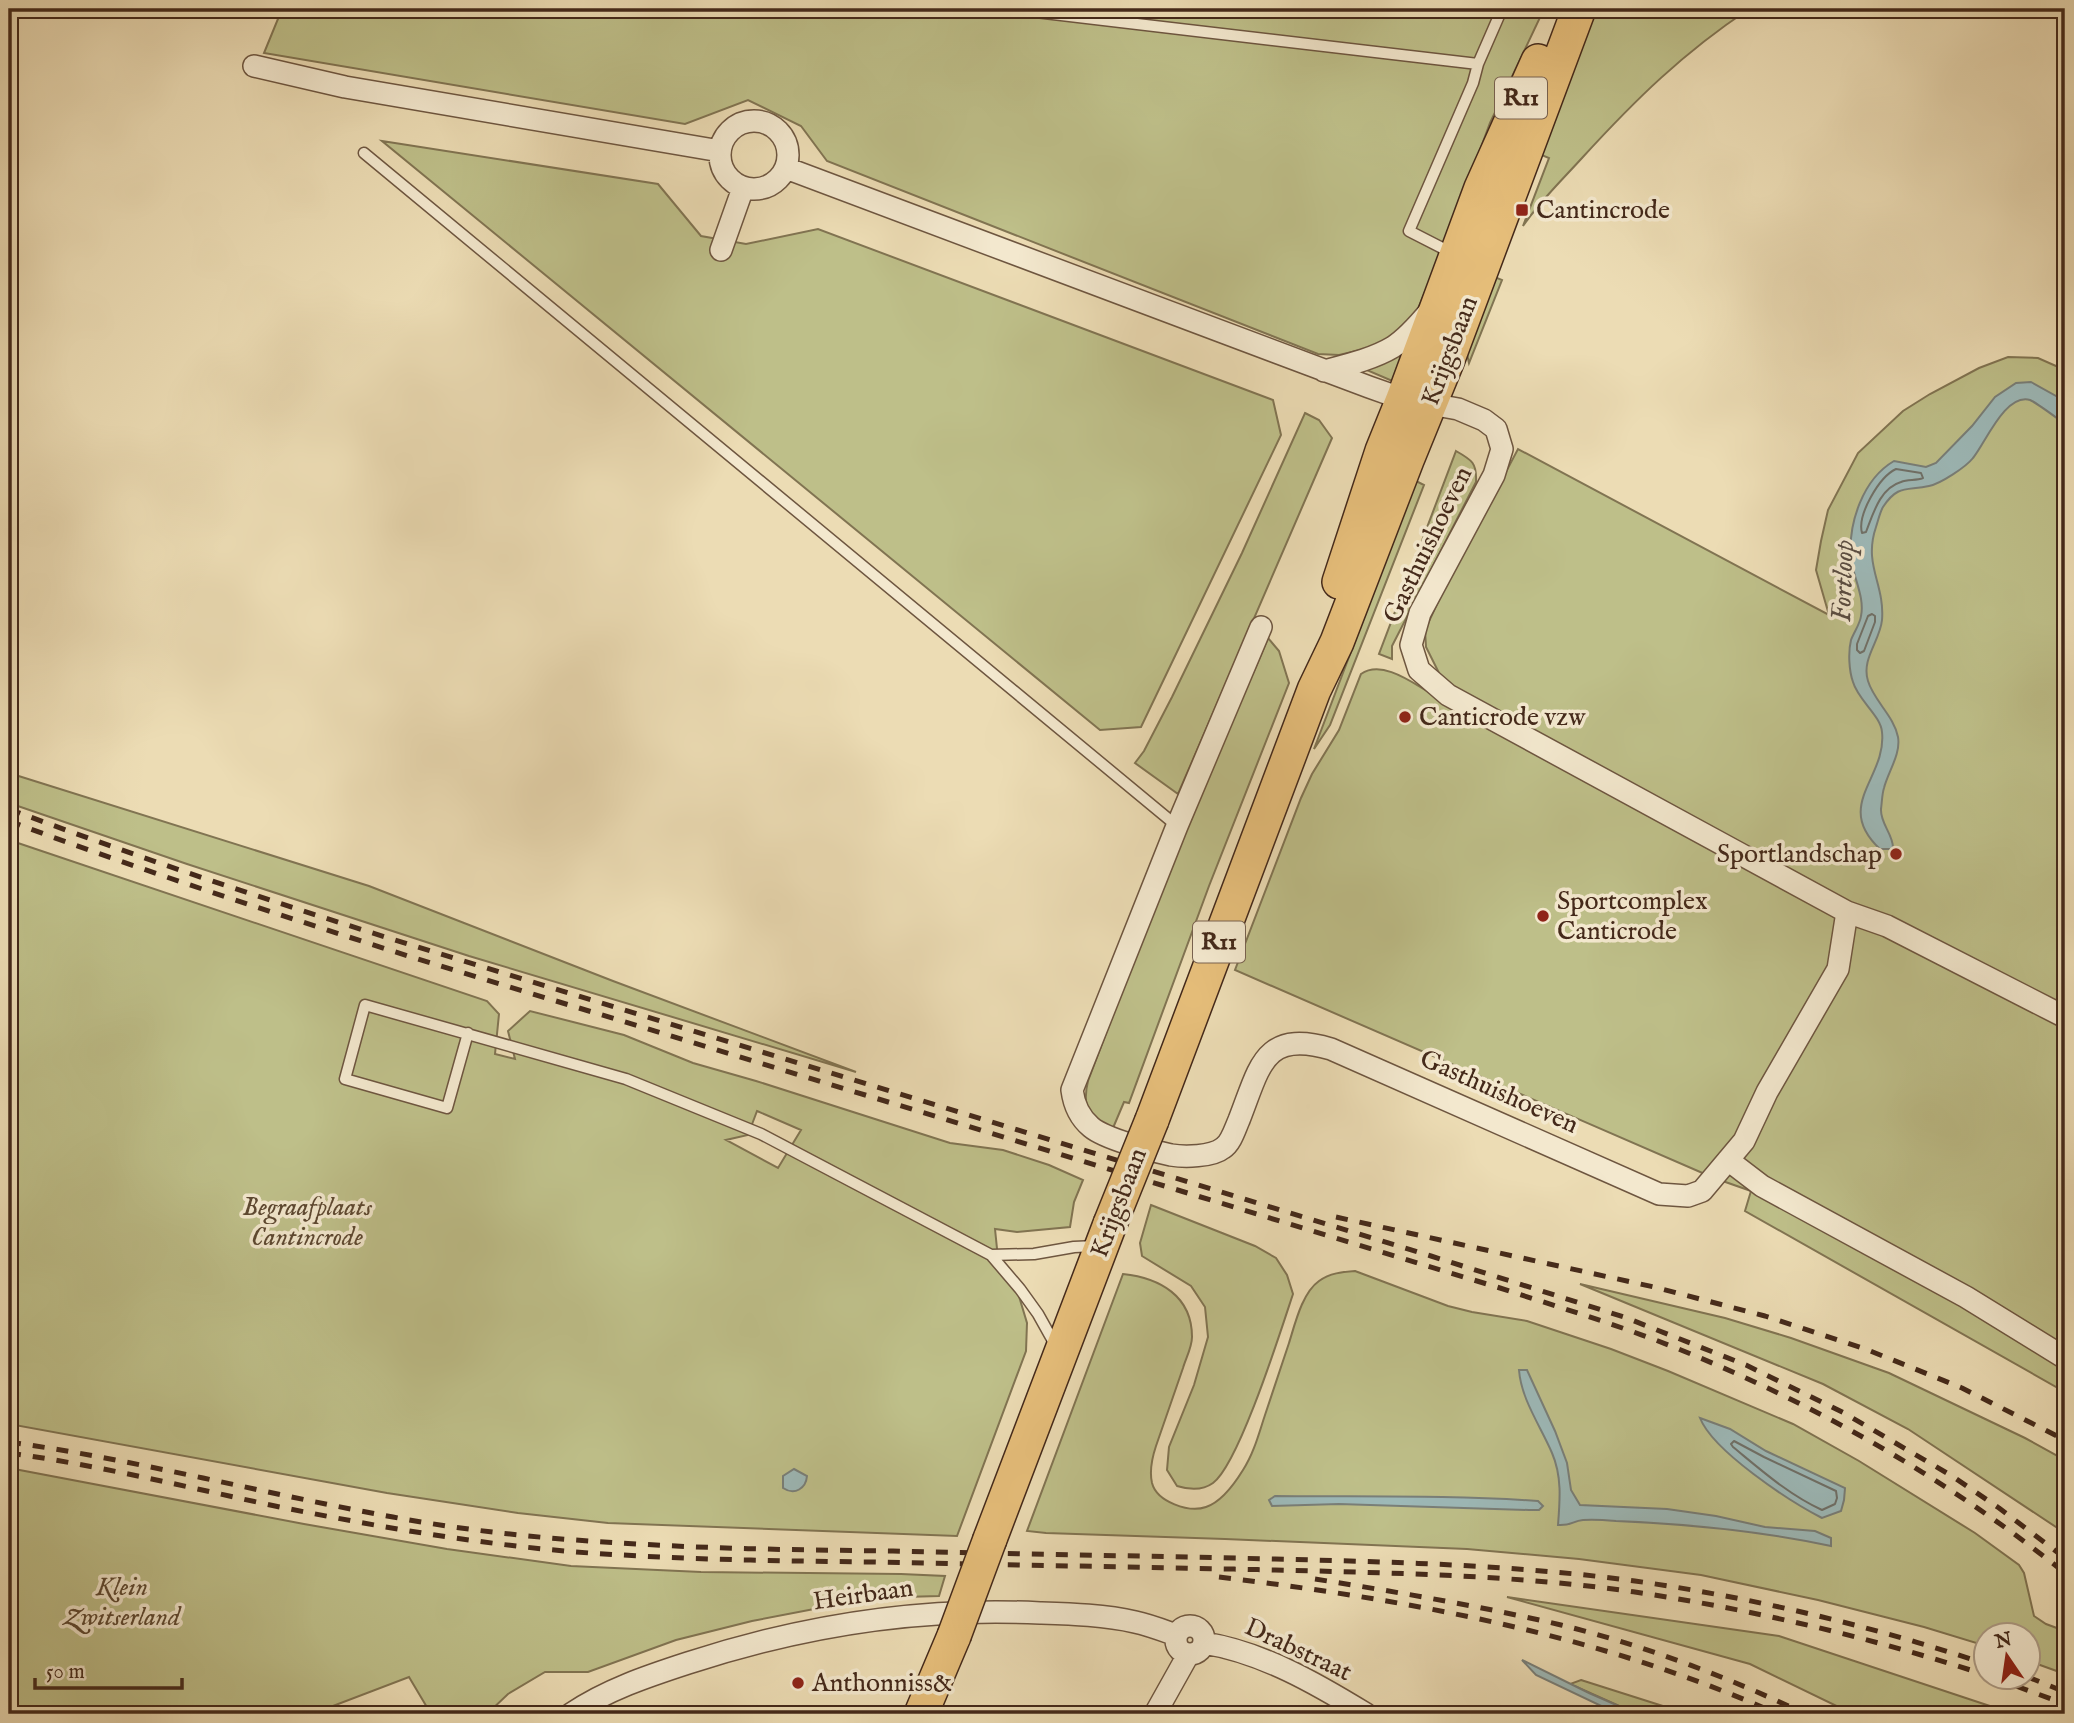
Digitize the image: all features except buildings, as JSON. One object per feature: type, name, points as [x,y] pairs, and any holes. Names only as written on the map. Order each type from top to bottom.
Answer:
[{"type":"main road","name":"Krijgsbaan","points":[[1417,401],[1440,300],[1456,255],[1504,133],[1563,9]]},
{"type":"main road","name":"Krijgsbaan","points":[[921,1714],[954,1636],[1314,690],[1337,642],[1417,401],[1578,9]]},
{"type":"street","points":[[254,66],[345,87],[720,151]]},
{"type":"street","points":[[763,121],[782,134],[787,145],[786,168],[780,177],[763,188],[743,187],[733,182],[720,162],[723,139],[740,123],[763,121]]},
{"type":"street","name":"Gasthuishoeven","points":[[786,168],[1324,371],[1417,401],[1458,409],[1484,420],[1496,429],[1502,449],[1494,475],[1420,613],[1411,645],[1419,670],[1448,695],[1847,912],[1886,926],[2065,1017]]},
{"type":"street","points":[[721,250],[743,187]]},
{"type":"street","points":[[1324,371],[1354,363],[1393,347],[1418,326],[1440,300]]},
{"type":"street","points":[[1177,826],[1261,628]]},
{"type":"street","name":"Gasthuishoeven","points":[[1177,826],[1072,1090],[1077,1111],[1091,1127],[1104,1136],[1173,1155],[1202,1156],[1223,1149],[1236,1129],[1258,1072],[1268,1056],[1281,1045],[1296,1042],[1331,1049],[1659,1194],[1697,1194],[1744,1141],[1767,1092],[1838,969],[1847,912]]},
{"type":"street","points":[[1728,1160],[1762,1186],[1966,1297],[2065,1358]]},
{"type":"street","name":"Heirbaan","points":[[571,1714],[618,1689],[709,1656],[761,1642],[878,1618],[974,1611],[1051,1613],[1134,1622],[1176,1634],[1175,1643],[1180,1651],[1196,1649]]},
{"type":"street","name":"Drabstraat","points":[[1196,1649],[1228,1647],[1271,1664],[1366,1714]]},
{"type":"street","points":[[1155,1714],[1196,1649]]},
{"type":"lane","points":[[1009,9],[1478,64]]},
{"type":"lane","points":[[1456,255],[1409,231],[1502,9]]},
{"type":"lane","points":[[364,153],[1177,826]]},
{"type":"lane","points":[[468,1033],[447,1108],[345,1079],[366,1005],[468,1033],[626,1079],[761,1134],[991,1255],[1038,1314],[1061,1355]]},
{"type":"lane","points":[[991,1255],[1034,1254],[1074,1247],[1106,1235]]},
{"type":"green space","points":[[282,9],[1544,9],[1490,123],[1415,316],[1382,345],[1339,355],[1318,354],[827,161],[801,126],[748,100],[685,124],[264,53]]},
{"type":"green space","points":[[1589,9],[1749,9],[1681,60],[1641,97],[1551,191],[1523,226],[1549,158],[1532,151]]},
{"type":"green space","points":[[382,141],[658,184],[701,236],[746,244],[818,229],[1273,400],[1281,435],[1141,727],[1100,730]]},
{"type":"green space","points":[[1485,273],[1502,280],[1469,363],[1465,345]]},
{"type":"green space","points":[[1407,346],[1400,380],[1390,380],[1362,368]]},
{"type":"green space","name":"Sportlandschap","points":[[2008,357],[2038,358],[2065,370],[2065,1392],[1745,1211],[1751,1191],[1714,1178],[1235,970],[1301,798],[1312,774],[1339,730],[1361,674],[1379,669],[1388,671],[1434,695],[1443,681],[1426,647],[1425,630],[1518,449],[1829,615],[1816,570],[1821,541],[1828,510],[1858,453],[1903,411],[1979,368]]},
{"type":"green space","points":[[1305,413],[1319,420],[1332,438],[1178,794],[1135,763],[1172,697],[1242,553]]},
{"type":"green space","points":[[1456,451],[1472,463],[1476,470],[1476,482],[1392,646],[1392,659],[1379,654]]},
{"type":"green space","points":[[1416,481],[1424,485],[1330,725],[1314,749]]},
{"type":"green space","points":[[1268,638],[1279,651],[1289,683],[1209,886],[1129,1103],[1124,1102],[1113,1128],[1098,1121],[1089,1111],[1086,1098],[1088,1081],[1160,890],[1239,700]]},
{"type":"green space","points":[[9,773],[369,886],[856,1072],[469,956],[9,803]]},
{"type":"green space","name":"Begraafplaats Cantincrode","points":[[9,840],[487,1001],[499,1014],[495,1054],[515,1059],[508,1031],[530,1011],[624,1035],[693,1063],[950,1143],[1003,1150],[1049,1165],[1083,1180],[1074,1202],[1070,1227],[1017,1232],[995,1229],[999,1268],[1018,1293],[1027,1323],[1026,1351],[957,1536],[608,1523],[518,1513],[387,1493],[9,1424]],"holes":[[[757,1111],[801,1130],[778,1168],[726,1140],[748,1135]]]},
{"type":"green space","points":[[1151,1205],[1255,1246],[1276,1258],[1287,1275],[1293,1294],[1258,1395],[1235,1451],[1213,1483],[1200,1489],[1177,1486],[1167,1470],[1169,1447],[1194,1385],[1208,1337],[1205,1307],[1191,1286],[1142,1256],[1140,1243]]},
{"type":"green space","points":[[1355,1271],[1448,1306],[1527,1321],[1611,1349],[1793,1424],[1859,1461],[1975,1533],[2019,1565],[2024,1573],[2034,1616],[2065,1631],[2065,1674],[2042,1666],[2042,1622],[1972,1622],[1972,1642],[1818,1600],[1701,1575],[1579,1559],[1467,1549],[1027,1531],[1123,1274],[1149,1280],[1171,1292],[1180,1300],[1191,1323],[1191,1345],[1155,1451],[1151,1473],[1152,1483],[1160,1496],[1183,1507],[1199,1508],[1212,1505],[1222,1497],[1247,1463],[1304,1301],[1319,1281],[1341,1272]]},
{"type":"green space","points":[[1580,1284],[1725,1318],[1791,1338],[1889,1373],[2025,1438],[2065,1460],[2065,1533],[1908,1429],[1823,1384]]},
{"type":"green space","name":"Klein Zwitserland","points":[[9,1468],[447,1549],[571,1566],[701,1572],[945,1576],[939,1596],[903,1597],[835,1605],[752,1621],[676,1640],[588,1672],[545,1672],[508,1694],[487,1714],[431,1714],[409,1677],[312,1714],[9,1714]]},
{"type":"green space","points":[[1507,1597],[1779,1636],[2014,1714],[1853,1714],[1750,1664]]},
{"type":"green space","points":[[1581,1680],[1688,1714],[1637,1714],[1570,1684]]},
{"type":"water","points":[[2031,382],[2065,401],[2065,424],[2030,400],[2012,404],[1965,466],[1934,485],[1898,492],[1888,500],[1879,517],[1872,552],[1882,620],[1867,665],[1867,673],[1871,688],[1896,729],[1898,737],[1896,756],[1883,790],[1881,809],[1893,849],[1880,849],[1867,833],[1861,819],[1861,805],[1877,764],[1882,732],[1878,720],[1856,689],[1849,661],[1851,640],[1862,609],[1851,558],[1855,517],[1866,490],[1883,469],[1894,461],[1926,467],[1936,463],[1972,426],[1995,397],[2016,383]]},
{"type":"water","points":[[1519,1370],[1527,1370],[1555,1431],[1567,1463],[1571,1490],[1580,1505],[1667,1509],[1765,1527],[1815,1531],[1831,1538],[1831,1546],[1751,1532],[1670,1524],[1591,1520],[1558,1525],[1560,1497],[1557,1470],[1552,1453],[1527,1402]]},
{"type":"water","points":[[1700,1418],[1730,1429],[1766,1451],[1845,1488],[1841,1511],[1822,1518],[1791,1500],[1736,1460],[1708,1431]]},
{"type":"water","points":[[794,1469],[807,1476],[806,1480],[799,1490],[787,1490],[783,1488],[783,1476]]},
{"type":"water","points":[[1275,1496],[1472,1498],[1538,1501],[1543,1506],[1539,1510],[1529,1510],[1339,1504],[1272,1506],[1269,1500]]},
{"type":"water","points":[[1522,1660],[1637,1714],[1618,1714],[1536,1675]]},
{"type":"railway","points":[[9,809],[159,863],[360,929],[1624,1317],[1746,1365],[1844,1413],[1952,1476],[2065,1558]]},
{"type":"railway","points":[[9,821],[157,874],[408,956],[1500,1288],[1636,1333],[1732,1372],[1833,1421],[1929,1476],[2021,1539],[2065,1573]]},
{"type":"railway","points":[[1336,1217],[1654,1287],[1765,1316],[1868,1350],[1962,1388],[2065,1440]]},
{"type":"railway","points":[[9,1442],[105,1458],[421,1522],[565,1539],[758,1549],[1365,1561],[1590,1576],[1680,1588],[1769,1605],[1900,1637],[1972,1660]]},
{"type":"railway","points":[[9,1453],[109,1470],[361,1523],[491,1543],[578,1552],[748,1560],[1410,1574],[1590,1586],[1769,1616],[1856,1637],[1972,1671]]},
{"type":"railway","points":[[1219,1577],[1362,1597],[1504,1624],[1643,1662],[1778,1714]]},
{"type":"railway","points":[[1315,1579],[1531,1618],[1591,1633],[1685,1663],[1805,1714]]},
{"type":"railway","points":[[2042,1683],[2065,1692]]},
{"type":"railway","points":[[2032,1692],[2065,1704]]},
{"type":"place","name":"Cantincrode","points":[[1522,210]]},
{"type":"place","name":"Canticrode vzw","points":[[1405,717]]},
{"type":"place","name":"Sportlandschap","points":[[1896,854]]},
{"type":"place","name":"Sportcomplex Canticrode","points":[[1543,916]]},
{"type":"place","name":"Anthonniss&","points":[[798,1683]]},
{"type":"water label","name":"Fortloop","points":[[1844,581]]}]
